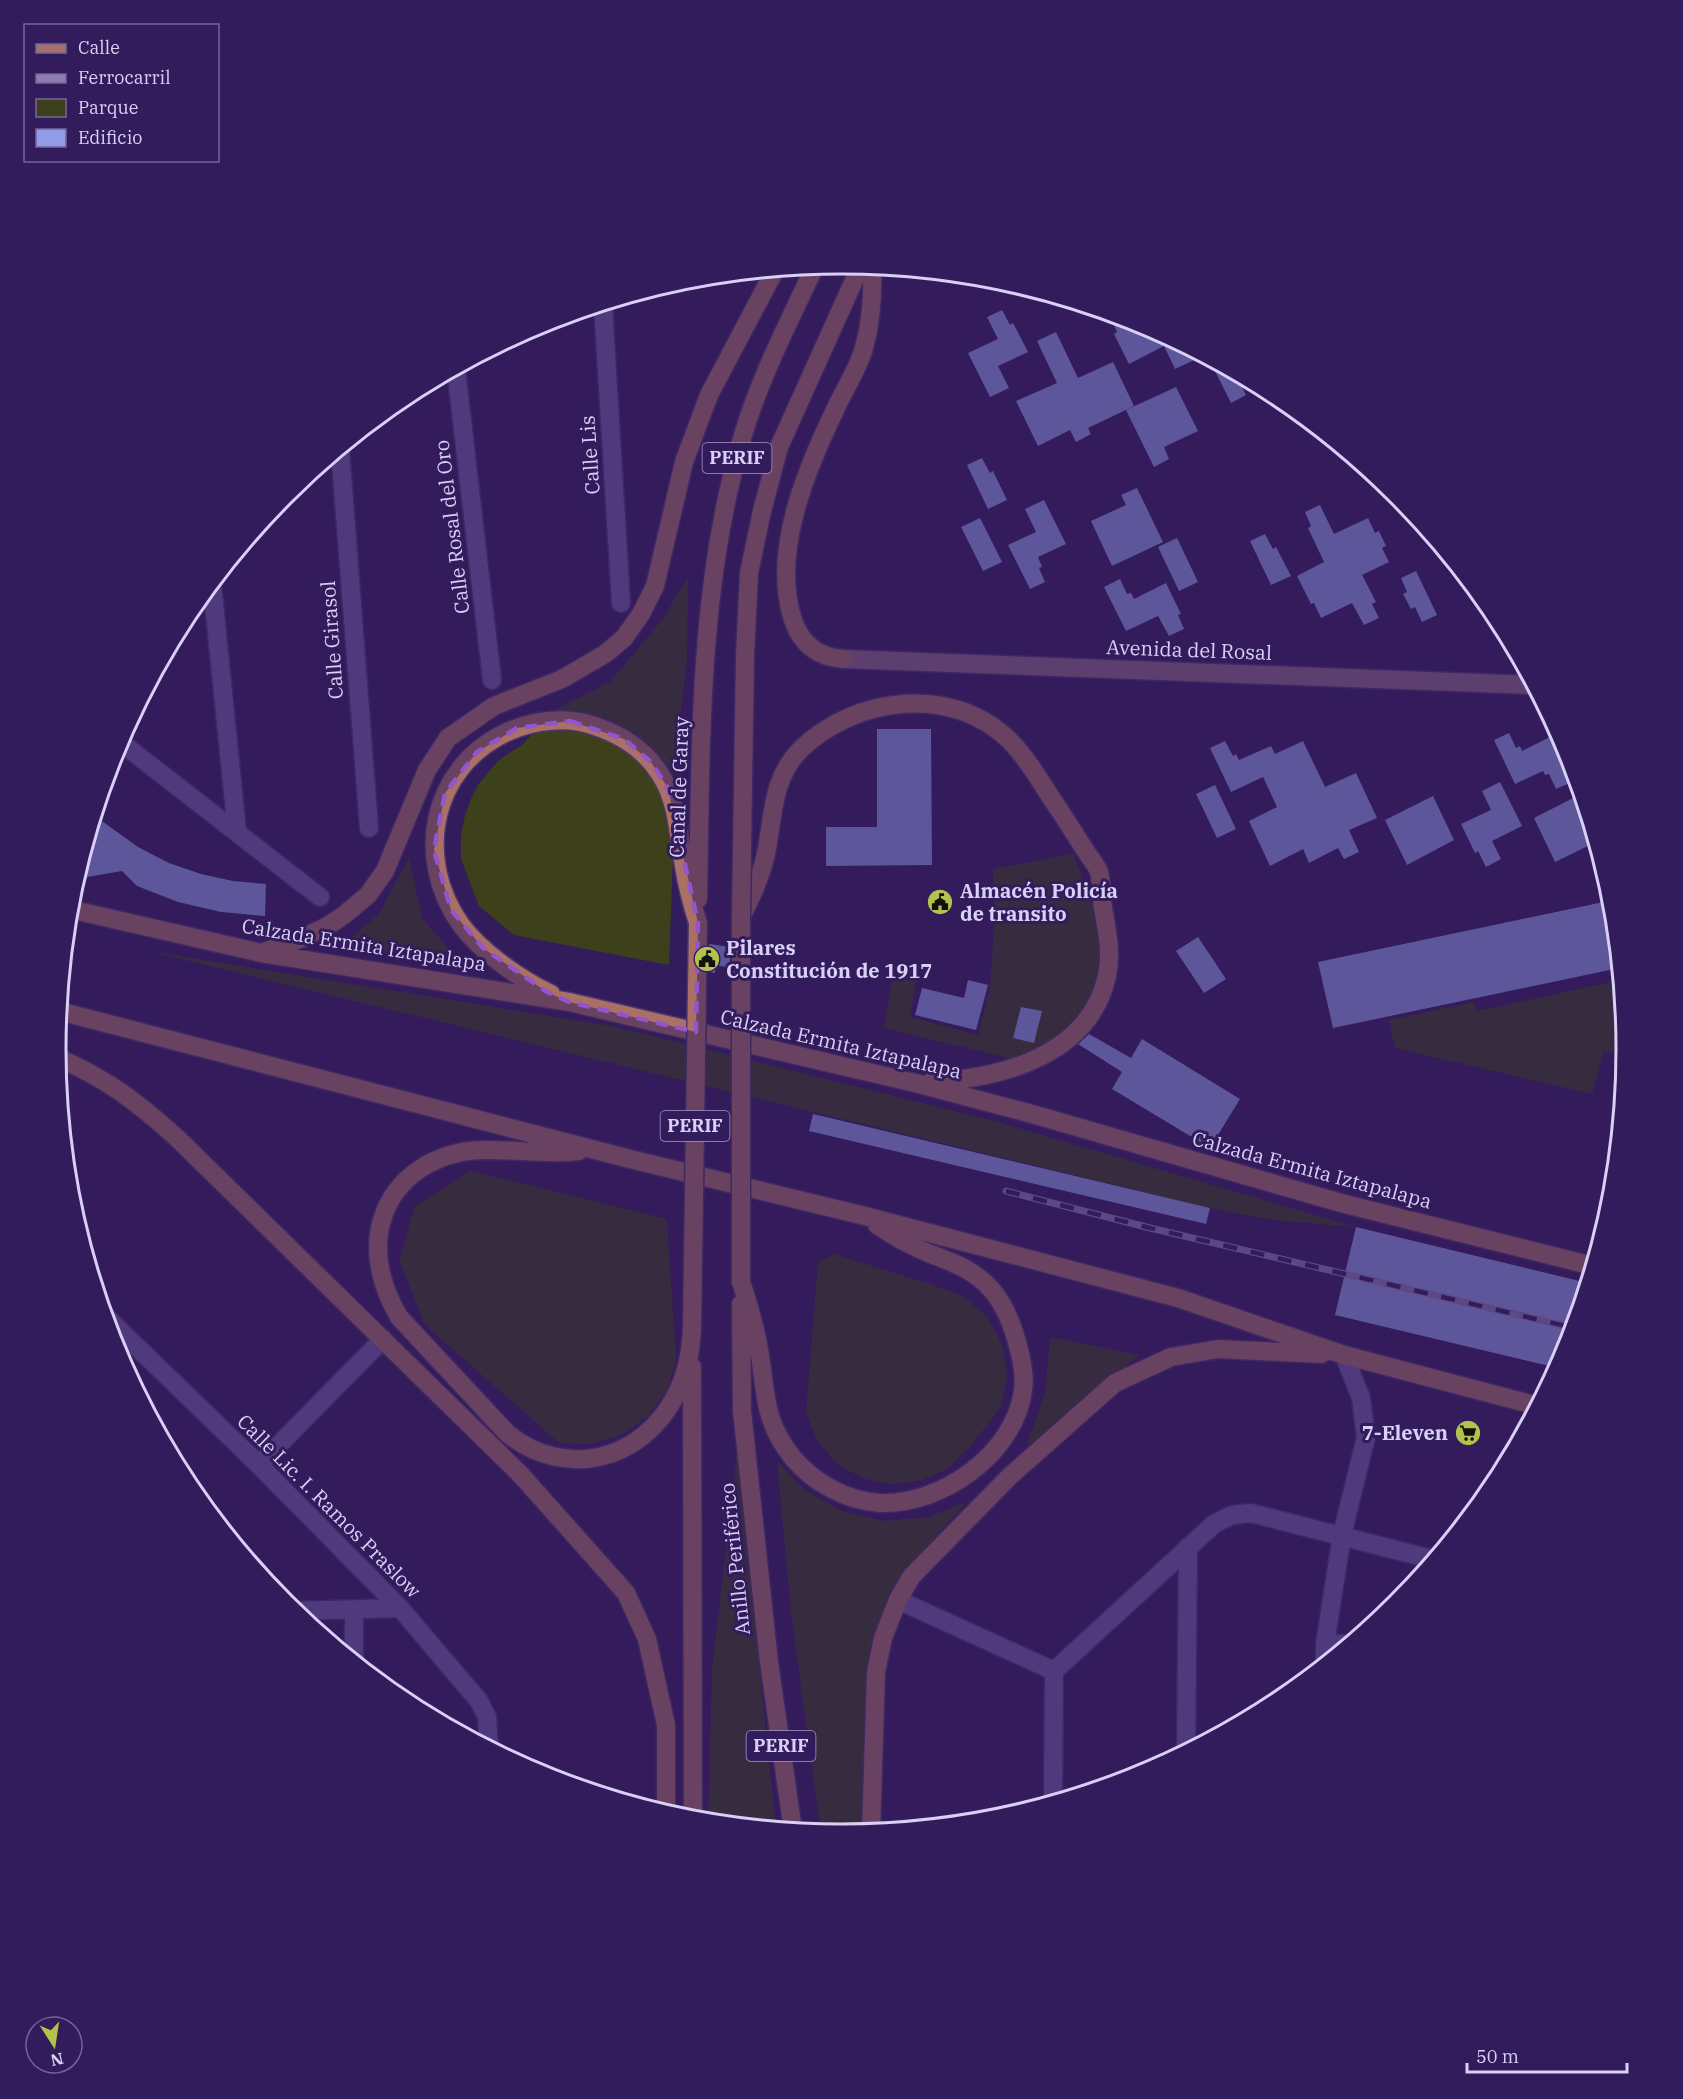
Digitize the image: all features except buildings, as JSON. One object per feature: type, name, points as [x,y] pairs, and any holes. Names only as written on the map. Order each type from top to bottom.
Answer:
[{"type":"main road","name":"Canal de Garay","points":[[692,1328],[698,923],[705,662],[709,603],[723,509],[741,440],[765,374],[811,275]]},
{"type":"main road","name":"PERIF","points":[[741,1281],[741,917],[744,655],[749,573],[779,447],[857,275]]},
{"type":"main road","points":[[843,660],[814,651],[800,637],[787,599],[786,566],[794,518],[813,460],[864,349],[872,275]]},
{"type":"main road","points":[[261,953],[326,927],[368,896],[390,861],[427,770],[448,738],[494,706],[562,679],[605,654],[624,638],[641,614],[655,586],[684,462],[709,395],[771,278]]},
{"type":"main road","points":[[741,917],[759,880],[765,861],[776,789],[782,776],[795,756],[829,727],[848,717],[887,705],[930,704],[967,713],[998,730],[1021,753],[1099,871],[1109,950],[1108,974],[1097,1003],[1079,1029],[1055,1049],[1017,1067],[992,1075],[953,1081],[915,1083]]},
{"type":"main road","points":[[569,1002],[525,980],[483,948],[463,928],[442,891],[434,850],[439,810],[453,778],[489,742],[517,728],[551,720],[590,724],[624,739],[638,749],[660,774],[673,803],[686,876],[698,923]]},
{"type":"main road","name":"Calzada Ermita Iztapalapa","points":[[79,911],[261,953],[569,1002],[915,1083],[1032,1114],[1341,1203],[1587,1264]]},
{"type":"main road","points":[[67,1013],[333,1084],[865,1216],[1178,1298],[1344,1355],[1531,1404]]},
{"type":"main road","points":[[66,1062],[88,1071],[138,1103],[177,1138],[521,1475],[626,1593],[647,1639],[666,1725],[666,1805]]},
{"type":"main road","points":[[592,1149],[544,1153],[481,1149],[446,1156],[427,1164],[409,1176],[391,1198],[381,1224],[378,1250],[386,1293],[407,1327],[508,1434],[532,1450],[545,1455],[572,1459],[600,1457],[630,1446],[643,1437],[667,1411],[676,1396],[688,1363],[692,1328]]},
{"type":"main road","points":[[741,1281],[757,1340],[767,1411],[774,1429],[795,1460],[821,1483],[834,1491],[864,1501],[897,1502],[930,1493],[969,1473],[994,1452],[1004,1439],[1016,1415],[1023,1390],[1016,1337],[1004,1310],[991,1290],[981,1280],[950,1261],[897,1238],[865,1216]]},
{"type":"main road","name":"Anillo Periférico","points":[[741,1281],[742,1411],[769,1662],[792,1823]]},
{"type":"main road","name":"Anillo Periférico","points":[[692,1328],[693,1810]]},
{"type":"main road","points":[[871,1824],[876,1672],[883,1638],[898,1600],[911,1577],[1009,1477],[1115,1383],[1171,1357],[1218,1348],[1344,1355]]},
{"type":"street","name":"Calle Lis","points":[[603,311],[621,603]]},
{"type":"street","name":"Calle Rosal del Oro","points":[[457,376],[492,680]]},
{"type":"street","name":"Calle Girasol","points":[[341,457],[369,828]]},
{"type":"street","points":[[213,596],[237,832]]},
{"type":"street","name":"Avenida del Rosal","points":[[843,660],[1525,685]]},
{"type":"street","points":[[127,748],[320,897]]},
{"type":"street","name":"Calle Lic. I. Ramos Praslow","points":[[119,1329],[259,1465],[400,1608],[479,1701],[487,1717],[488,1739]]},
{"type":"street","points":[[259,1465],[383,1339]]},
{"type":"street","points":[[1325,1656],[1342,1535],[1366,1437],[1361,1398],[1344,1355]]},
{"type":"street","points":[[1053,1796],[1054,1671],[1215,1524],[1232,1515],[1251,1513],[1427,1558]]},
{"type":"street","points":[[1186,1744],[1188,1547]]},
{"type":"street","points":[[898,1600],[1054,1671]]},
{"type":"street","points":[[307,1611],[400,1608]]},
{"type":"street","points":[[354,1610],[354,1653]]},
{"type":"street","points":[[1325,1644],[1340,1644]]},
{"type":"highlighted area","points":[[570,721],[624,739],[651,762],[668,788],[698,923],[696,1032],[569,1002],[547,992],[483,948],[451,910],[434,850],[445,793],[477,752],[517,728]]},
{"type":"green space","points":[[688,577],[687,661],[669,806],[674,828],[669,965],[514,935],[479,906],[461,859],[461,836],[471,799],[478,785],[498,761],[523,744],[552,711],[610,682],[662,620]]},
{"type":"green space","points":[[1073,854],[1094,916],[1099,939],[1100,961],[1098,982],[1091,1002],[1072,1027],[1050,1043],[1018,1060],[884,1028],[895,964],[918,969],[910,1017],[978,1035],[990,988],[994,928],[993,869]]},
{"type":"green space","points":[[409,858],[422,918],[457,959],[336,950],[378,915]]},
{"type":"green space","points":[[148,951],[612,1026],[990,1120],[1356,1227],[1274,1220],[1210,1208]]},
{"type":"green space","points":[[1613,982],[1617,1054],[1604,1051],[1592,1094],[1395,1048],[1389,1020],[1474,1002],[1477,1011]]},
{"type":"green space","points":[[471,1171],[667,1219],[676,1362],[666,1392],[647,1417],[621,1435],[590,1444],[559,1443],[425,1325],[399,1260],[415,1206]]},
{"type":"green space","points":[[834,1254],[963,1296],[987,1317],[1002,1344],[1007,1376],[1001,1407],[969,1448],[947,1469],[920,1481],[890,1484],[862,1478],[836,1463],[817,1440],[806,1413],[818,1262]]},
{"type":"green space","points":[[1050,1337],[1140,1355],[1026,1447],[1045,1393]]},
{"type":"green space","points":[[737,1451],[775,1821],[708,1813],[712,1669]]},
{"type":"green space","points":[[777,1461],[806,1491],[844,1512],[885,1521],[928,1517],[967,1502],[902,1574],[871,1660],[865,1824],[820,1824],[791,1613]]},
{"type":"railway","points":[[1006,1191],[1146,1227],[1566,1326]]},
{"type":"place","name":"Almacén Policía de transito","points":[[940,902]]},
{"type":"place","name":"Pilares Constitución de 1917","points":[[707,959]]},
{"type":"place","name":"7-Eleven","points":[[1468,1433]]}]
